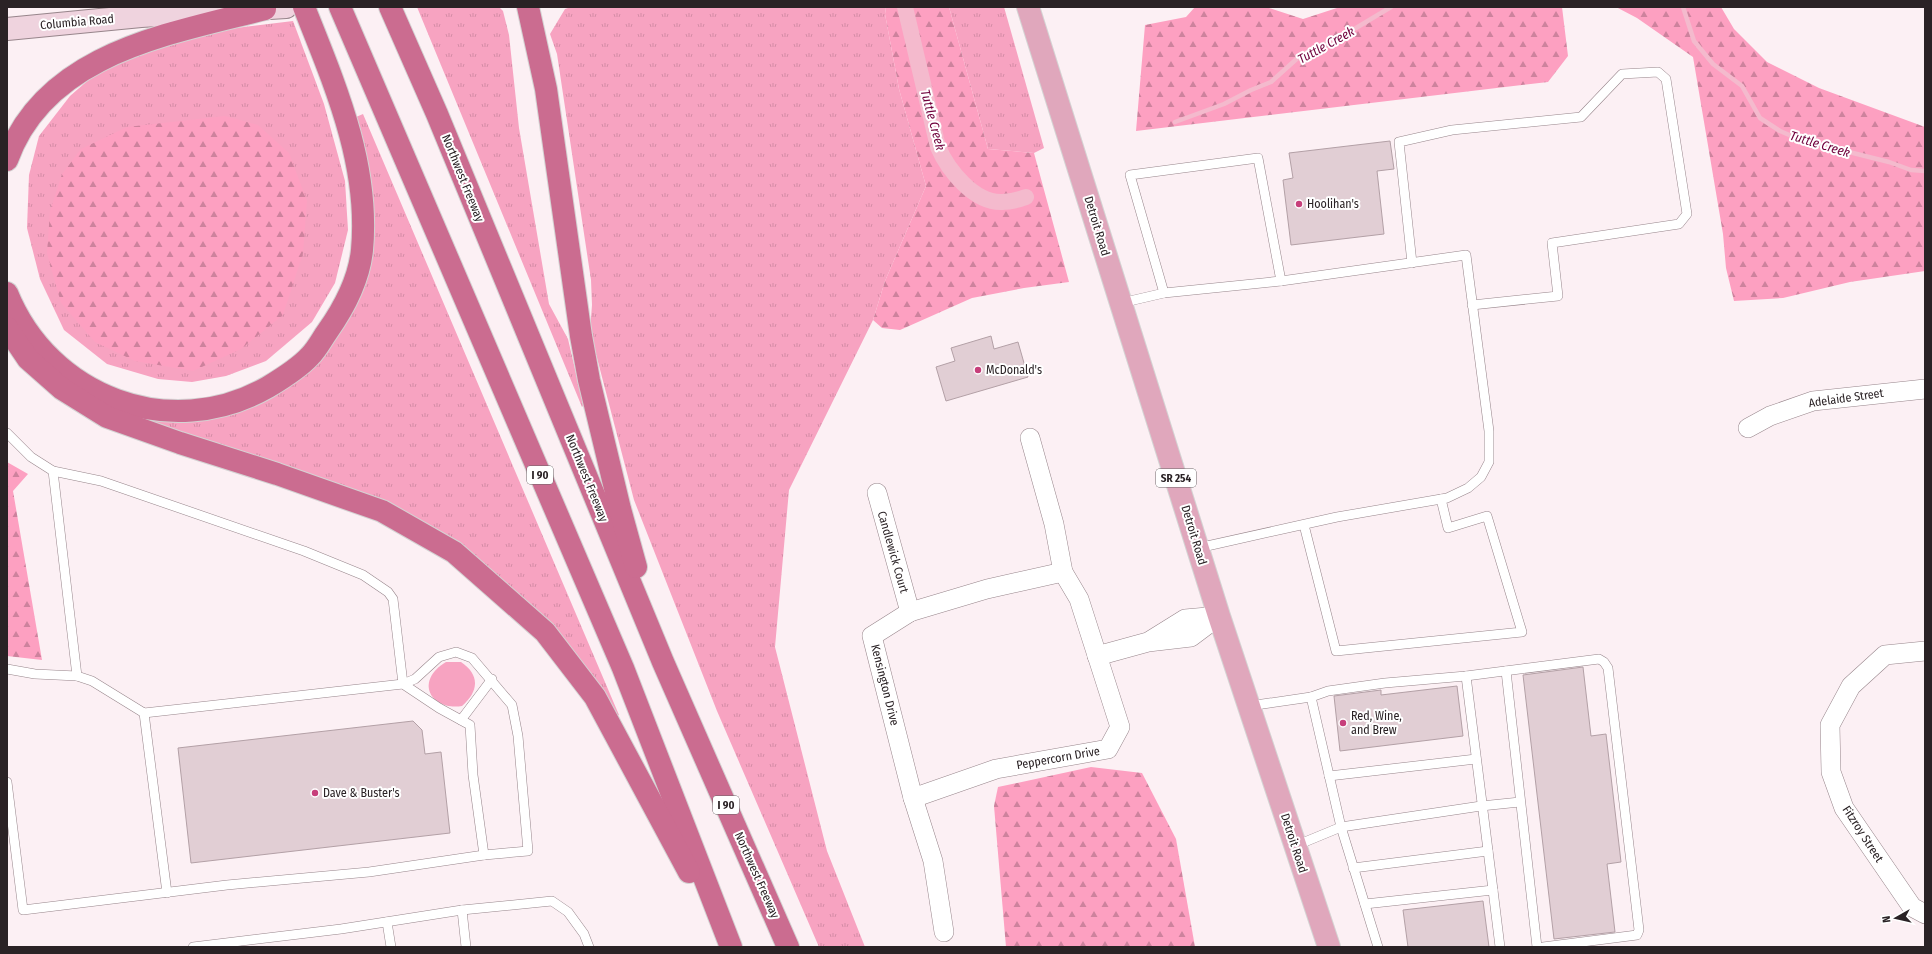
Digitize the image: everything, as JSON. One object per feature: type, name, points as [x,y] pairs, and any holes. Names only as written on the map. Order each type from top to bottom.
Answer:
[{"type":"highway","points":[[7,293],[14,311],[38,346],[66,373],[98,394],[137,407],[177,412],[215,408],[251,397],[284,378],[310,356],[337,318],[352,290],[362,252],[364,208],[357,163],[347,120],[333,79],[304,7]]},
{"type":"highway","name":"I 90","points":[[340,7],[623,668],[731,947]]},
{"type":"highway","name":"Northwest Freeway","points":[[390,7],[437,114],[663,662],[788,947]]},
{"type":"highway","points":[[528,7],[546,89],[580,336],[589,380],[620,509],[663,662]]},
{"type":"highway","points":[[7,160],[21,129],[37,108],[64,82],[102,58],[157,37],[276,8]]},
{"type":"highway","points":[[7,328],[28,359],[62,389],[107,417],[180,444],[277,474],[382,511],[454,552],[545,632],[595,697],[731,947]]},
{"type":"main road","name":"Columbia Road","points":[[9,29],[145,7]]},
{"type":"main road","name":"Detroit Road","points":[[1028,7],[1198,548],[1329,947]]},
{"type":"main road","name":"Columbia Road","points":[[9,29],[141,16],[276,8]]},
{"type":"street","name":"Adelaide Street","points":[[1748,428],[1770,416],[1813,400],[1925,388]]},
{"type":"street","name":"Peppercorn Drive","points":[[913,798],[996,769],[1108,749],[1120,727],[1079,599],[1063,572],[1054,524],[1030,438]]},
{"type":"street","name":"Candlewick Court","points":[[877,493],[910,612]]},
{"type":"street","name":"Kensington Drive","points":[[944,932],[933,861],[913,798],[872,636],[910,612],[987,589],[1063,572]]},
{"type":"street","points":[[1098,656],[1148,642],[1191,637],[1220,616]]},
{"type":"street","name":"Fitzroy Street","points":[[1925,651],[1885,655],[1851,686],[1830,725],[1831,772],[1844,808],[1912,908],[1925,914]]},
{"type":"lane","points":[[1412,263],[1399,142],[1452,130],[1581,117],[1622,74],[1658,72],[1666,79],[1687,214],[1679,224],[1552,243],[1558,296],[1472,305]]},
{"type":"lane","points":[[1164,293],[1130,175],[1258,158],[1281,281]]},
{"type":"lane","points":[[1121,303],[1164,293],[1281,281],[1466,256],[1489,431],[1489,462],[1482,477],[1468,488],[1441,499],[1304,524],[1198,548]]},
{"type":"lane","points":[[7,432],[31,457],[53,471],[101,481],[304,551],[341,565],[376,583],[388,592],[393,599],[403,684],[436,706],[470,725],[473,775],[484,855]]},
{"type":"lane","points":[[53,471],[77,676]]},
{"type":"lane","points":[[1304,524],[1336,651],[1522,632],[1487,516],[1448,528],[1441,499]]},
{"type":"lane","points":[[7,669],[35,674],[77,676],[92,681],[144,712],[403,684],[415,679],[439,657],[456,652],[472,658],[492,679],[512,705],[518,736],[528,850],[369,872],[166,893],[23,910],[7,782]]},
{"type":"lane","points":[[1249,706],[1311,697],[1328,691],[1385,683],[1466,676],[1599,659],[1604,662],[1608,668],[1639,930],[1637,935],[1543,947]]},
{"type":"lane","points":[[1506,671],[1537,947]]},
{"type":"lane","points":[[1466,676],[1481,806],[1500,947]]},
{"type":"lane","points":[[461,720],[492,679]]},
{"type":"lane","points":[[1311,697],[1340,827],[1378,947]]},
{"type":"lane","points":[[144,712],[166,893]]},
{"type":"lane","points":[[1329,776],[1476,759]]},
{"type":"lane","points":[[1296,846],[1340,827],[1481,806],[1520,802]]},
{"type":"lane","points":[[1353,868],[1488,851]]},
{"type":"lane","points":[[1365,904],[1493,890]]},
{"type":"lane","points":[[193,947],[341,929],[462,910],[552,901],[568,912],[584,934],[589,947]]},
{"type":"lane","points":[[462,910],[466,947]]},
{"type":"lane","points":[[387,922],[391,947]]},
{"type":"green space","points":[[417,7],[499,7],[503,11],[509,35],[519,128],[549,304],[568,339],[578,382],[586,402],[582,407]]},
{"type":"green space","points":[[571,7],[886,7],[885,14],[899,89],[926,186],[885,281],[873,320],[789,490],[775,647],[827,851],[865,947],[819,947],[717,711],[634,500],[590,331],[592,305],[591,280],[557,54],[550,34],[565,9]]},
{"type":"green space","points":[[886,7],[949,7],[988,149],[1034,153],[1069,282],[1024,288],[972,298],[900,330],[882,328],[873,320],[885,281],[926,186],[899,89],[885,14]]},
{"type":"green space","points":[[949,7],[1004,7],[1044,148],[1034,153],[988,149]]},
{"type":"green space","points":[[1195,7],[1266,7],[1303,19],[1340,7],[1562,7],[1568,56],[1548,82],[1136,131],[1145,25],[1186,17]]},
{"type":"green space","points":[[1616,7],[1721,7],[1734,29],[1767,62],[1819,88],[1925,127],[1925,271],[1850,282],[1783,298],[1734,301],[1726,268],[1723,234],[1693,57],[1637,18]]},
{"type":"green space","points":[[293,21],[324,104],[345,181],[348,230],[335,283],[312,322],[266,361],[226,376],[192,382],[158,379],[107,364],[64,330],[40,279],[27,228],[29,175],[39,136],[70,96],[109,62],[220,30]]},
{"type":"green space","points":[[363,114],[619,715],[612,716],[467,553],[142,423],[143,416],[158,418],[320,359],[371,243],[356,117]]},
{"type":"green space","points":[[225,116],[258,125],[289,153],[307,201],[303,253],[283,315],[241,349],[193,371],[135,361],[95,342],[61,303],[47,253],[50,211],[62,174],[81,149],[127,127]]},
{"type":"green space","points":[[7,462],[28,474],[13,491],[42,660],[7,656]]},
{"type":"green space","points":[[446,662],[461,662],[472,672],[475,683],[474,689],[472,695],[462,706],[442,704],[435,700],[430,693],[430,678],[436,670]]},
{"type":"green space","points":[[1091,767],[1142,773],[1176,839],[1195,947],[1006,947],[994,806],[998,787]]},
{"type":"building","points":[[1390,141],[1394,169],[1377,171],[1384,234],[1291,245],[1283,180],[1293,178],[1289,153]]},
{"type":"building","points":[[991,336],[994,349],[1018,342],[1028,377],[946,401],[936,367],[955,361],[951,348]]},
{"type":"building","points":[[1583,667],[1591,736],[1606,734],[1621,862],[1607,864],[1615,932],[1554,939],[1523,675]]},
{"type":"building","points":[[1457,686],[1463,736],[1340,751],[1334,696],[1381,690],[1381,695]]},
{"type":"building","name":"Dave & Buster's","points":[[413,721],[422,730],[425,754],[441,752],[450,833],[191,863],[178,748]]},
{"type":"building","points":[[1483,901],[1489,947],[1408,947],[1403,910]]},
{"type":"waterway","name":"Tuttle Creek","points":[[905,7],[938,147],[942,156],[963,184],[982,197],[992,201],[1002,202],[1014,201],[1026,197]]},
{"type":"waterway","name":"Tuttle Creek","points":[[1175,122],[1224,104],[1251,90],[1271,82],[1301,55],[1356,28],[1391,7]]},
{"type":"waterway","name":"Tuttle Creek","points":[[1683,7],[1694,41],[1713,64],[1742,86],[1760,118],[1780,131],[1801,140],[1889,162],[1911,170],[1925,171]]},
{"type":"place","name":"Hoolihan's","points":[[1299,204]]},
{"type":"place","name":"McDonald's","points":[[978,370]]},
{"type":"place","name":"Red, Wine, and Brew","points":[[1343,723]]},
{"type":"place","name":"Dave & Buster's","points":[[315,793]]}]
